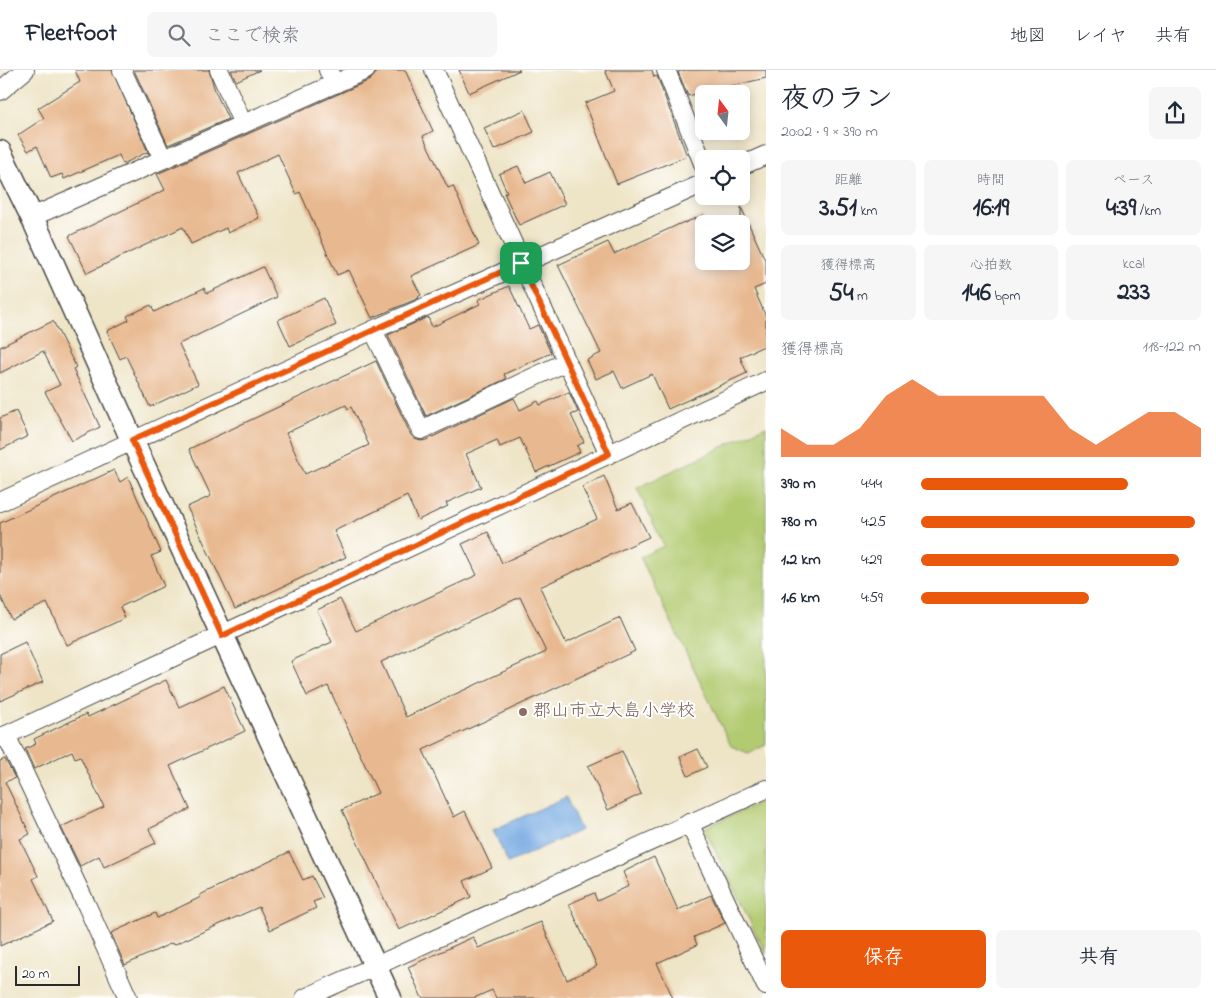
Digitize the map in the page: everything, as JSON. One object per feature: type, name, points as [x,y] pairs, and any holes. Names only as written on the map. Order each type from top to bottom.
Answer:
[{"type":"street","points":[[0,90],[25,70]]},
{"type":"street","points":[[122,70],[163,159]]},
{"type":"street","points":[[219,70],[243,124]]},
{"type":"street","points":[[32,217],[243,124],[332,77],[366,70]]},
{"type":"street","points":[[434,70],[609,454]]},
{"type":"street","points":[[666,70],[698,150]]},
{"type":"street","points":[[0,152],[32,217],[132,440],[390,998]]},
{"type":"street","points":[[750,162],[766,155]]},
{"type":"street","points":[[0,502],[373,330],[695,187]]},
{"type":"street","points":[[373,330],[421,430],[566,362]]},
{"type":"street","points":[[128,998],[87,906],[3,736],[222,636],[766,381]]},
{"type":"street","points":[[305,998],[766,789]]},
{"type":"street","points":[[689,823],[766,986]]},
{"type":"green space","points":[[766,426],[766,745],[748,753],[731,746],[640,557],[664,546],[637,488]]},
{"type":"green space","points":[[766,800],[766,954],[704,828]]},
{"type":"water","points":[[566,797],[581,830],[508,863],[493,830]]},
{"type":"building","points":[[75,70],[112,70],[149,154],[147,152],[123,164],[119,155],[64,179],[62,174],[51,178],[37,146],[28,151],[18,135],[44,118],[38,108],[80,82]]},
{"type":"building","points":[[134,70],[209,70],[215,91],[228,119],[168,145]]},
{"type":"building","points":[[231,70],[260,70],[236,81]]},
{"type":"building","points":[[383,70],[405,70],[433,131],[423,136],[448,188],[453,186],[479,245],[411,276],[421,295],[419,298],[372,318],[349,270],[337,275],[300,192],[296,194],[278,154],[238,173],[259,218],[228,233],[226,228],[191,244],[183,227],[87,273],[69,236],[165,190],[157,174],[370,80],[376,73]]},
{"type":"building","points":[[459,70],[520,70],[469,93]]},
{"type":"building","points":[[605,70],[652,70],[654,77],[657,76],[687,156],[617,184],[585,103],[614,91]]},
{"type":"building","points":[[685,70],[766,70],[766,78],[736,85],[695,85],[695,94],[688,96],[678,72]]},
{"type":"building","points":[[524,110],[534,132],[494,150],[484,128]]},
{"type":"building","points":[[518,166],[526,183],[550,172],[565,204],[519,225],[504,193],[507,192],[499,174]]},
{"type":"building","points":[[695,219],[695,270],[750,270],[750,227],[766,262],[766,284],[754,289],[766,317],[766,345],[740,357],[747,373],[668,409],[652,374],[622,388],[614,371],[596,379],[587,360],[601,353],[558,265],[608,242],[614,254]]},
{"type":"building","points":[[263,267],[277,297],[179,344],[198,384],[150,407],[126,356],[120,359],[107,331],[129,320],[127,316],[151,305],[154,312],[204,288],[207,293]]},
{"type":"building","points":[[509,286],[529,329],[538,325],[551,353],[504,374],[506,379],[426,416],[388,335],[428,317],[432,327],[480,304],[478,300]]},
{"type":"building","points":[[324,298],[336,325],[290,346],[278,320]]},
{"type":"building","points":[[53,321],[76,367],[73,369],[100,427],[72,441],[45,392],[60,385],[43,351],[0,373],[0,347]]},
{"type":"building","points":[[376,361],[411,435],[415,439],[426,440],[514,398],[520,410],[538,401],[540,405],[569,392],[578,412],[571,415],[584,442],[577,446],[580,452],[536,472],[520,438],[500,447],[497,440],[466,454],[481,487],[446,503],[448,506],[418,520],[407,496],[334,531],[346,557],[235,609],[187,507],[211,496],[189,449]],"holes":[[[346,405],[348,409],[351,407],[369,445],[305,474],[286,433]]]},
{"type":"building","points":[[16,411],[28,436],[0,450],[0,418]]},
{"type":"building","points":[[114,470],[120,482],[128,477],[161,552],[151,556],[164,586],[120,607],[125,618],[67,645],[47,603],[11,619],[0,595],[0,523]]},
{"type":"building","points":[[604,476],[618,509],[632,503],[649,537],[540,587],[566,643],[620,618],[635,651],[423,750],[454,817],[465,811],[492,868],[464,881],[471,897],[399,930],[342,810],[378,793],[328,686],[307,696],[291,661],[332,642],[317,610],[340,599],[356,631],[477,575],[462,544],[488,532],[502,563],[597,519],[582,487]],"holes":[[[520,597],[546,652],[406,717],[381,662]]]},
{"type":"building","points":[[25,642],[43,682],[0,701],[0,654]]},
{"type":"building","points":[[166,680],[179,707],[224,686],[245,731],[170,766],[190,809],[149,829],[156,843],[104,867],[99,856],[80,866],[61,827],[104,807],[80,756],[75,758],[72,751],[34,769],[25,749],[36,744],[34,739],[86,714],[88,717]]},
{"type":"building","points":[[698,749],[707,767],[688,776],[680,757]]},
{"type":"building","points":[[622,751],[641,794],[608,810],[588,766]]},
{"type":"building","points":[[5,759],[15,778],[5,782],[30,834],[20,839],[38,876],[33,879],[53,921],[0,946],[0,761]]},
{"type":"building","points":[[289,852],[303,880],[312,876],[323,898],[313,902],[316,908],[270,930],[259,907],[173,945],[172,943],[125,965],[111,933],[155,913],[157,918]]},
{"type":"building","points":[[654,857],[678,910],[711,895],[725,923],[694,937],[697,945],[657,963],[673,998],[496,998],[492,990],[474,998],[422,998],[408,967],[473,937],[478,948],[541,922],[567,980],[597,966],[569,904],[594,893],[597,901],[629,886],[623,872]]},
{"type":"place","name":"郡山市立大島小学校","points":[[523,712]]},
{"type":"route","points":[[521,263],[609,454],[222,636],[132,440],[521,263]]}]
